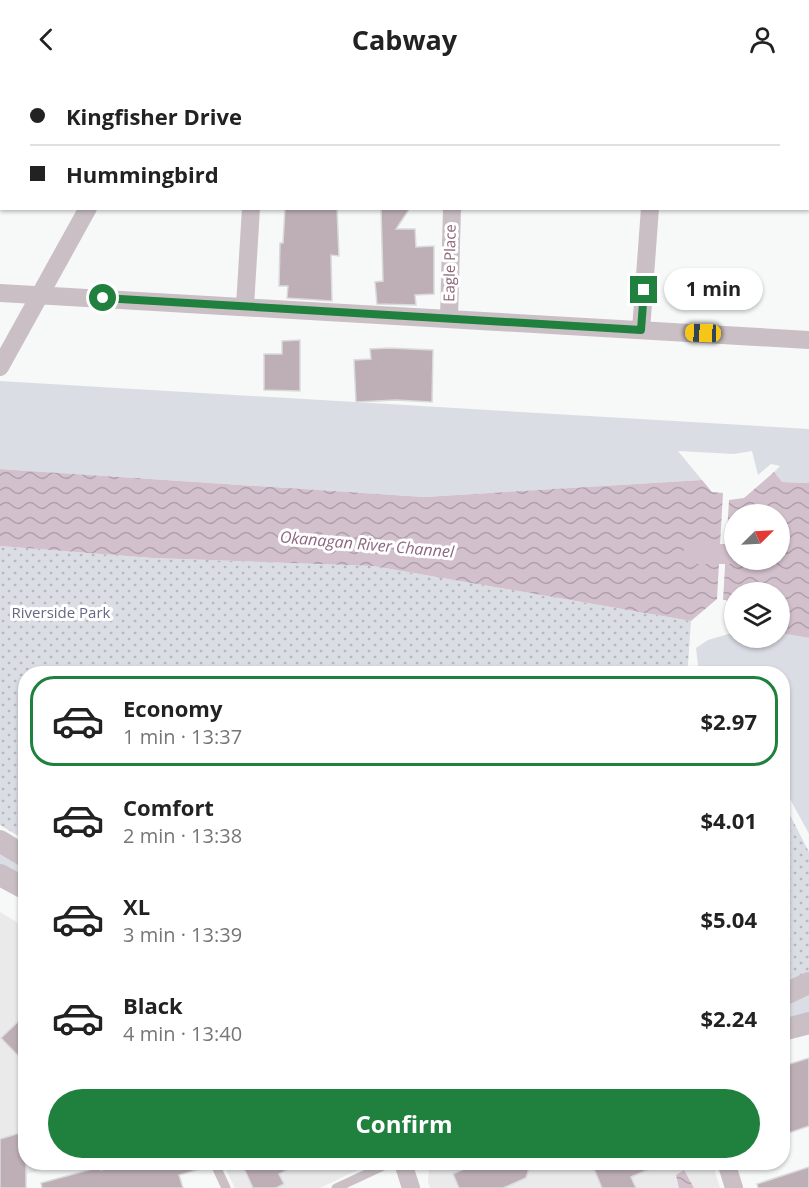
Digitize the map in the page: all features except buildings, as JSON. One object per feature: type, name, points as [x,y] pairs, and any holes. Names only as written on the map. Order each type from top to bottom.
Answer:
[{"type":"street","points":[[0,367],[87,210]]},
{"type":"street","points":[[245,306],[250,210]]},
{"type":"street","name":"Eagle Place","points":[[449,318],[452,210]]},
{"type":"street","points":[[641,330],[650,210]]},
{"type":"street","points":[[0,293],[809,340]]},
{"type":"street","points":[[0,841],[18,852]]},
{"type":"street","points":[[0,875],[18,885]]},
{"type":"street","points":[[790,991],[809,983]]},
{"type":"street","points":[[790,1028],[809,1023]]},
{"type":"street","points":[[405,1170],[411,1188]]},
{"type":"street","points":[[728,1170],[734,1188]]},
{"type":"lane","points":[[218,1170],[226,1188]]},
{"type":"lane","points":[[336,1188],[375,1170]]},
{"type":"shaded area","points":[[0,912],[18,923],[18,1170],[42,1170],[0,1181]]},
{"type":"shaded area","points":[[226,1170],[357,1170],[320,1188],[235,1188]]},
{"type":"shaded area","points":[[429,1170],[714,1170],[720,1188],[430,1188]]},
{"type":"green space","points":[[0,381],[809,429],[809,483],[781,482],[774,472],[780,466],[771,464],[758,475],[752,451],[734,454],[678,451],[702,480],[424,497],[0,469]]},
{"type":"green space","name":"Riverside Park","points":[[0,546],[152,558],[373,566],[691,621],[688,666],[18,666],[18,836],[0,825]]},
{"type":"green space","points":[[724,635],[724,648],[790,648],[790,635],[809,638],[809,834],[790,799],[790,666],[698,666],[696,648],[708,640]]},
{"type":"green space","points":[[790,815],[809,852],[809,975],[790,984]]},
{"type":"green space","points":[[0,847],[18,859],[18,879],[0,868]]},
{"type":"green space","points":[[809,991],[809,1018],[790,1022],[790,999]]},
{"type":"water","points":[[0,469],[424,497],[702,480],[712,492],[723,493],[717,599],[691,621],[373,566],[152,558],[0,546]]},
{"type":"water","points":[[774,472],[782,482],[809,483],[809,638],[790,635],[790,582],[724,582],[725,570],[790,570],[790,504],[729,504],[729,500],[744,498]]},
{"type":"water","points":[[684,1170],[694,1188],[679,1188],[676,1175]]},
{"type":"waterway","name":"Okanagan River Channel","points":[[693,554],[724,554]]},
{"type":"route","points":[[103,298],[641,330],[644,290]]}]
